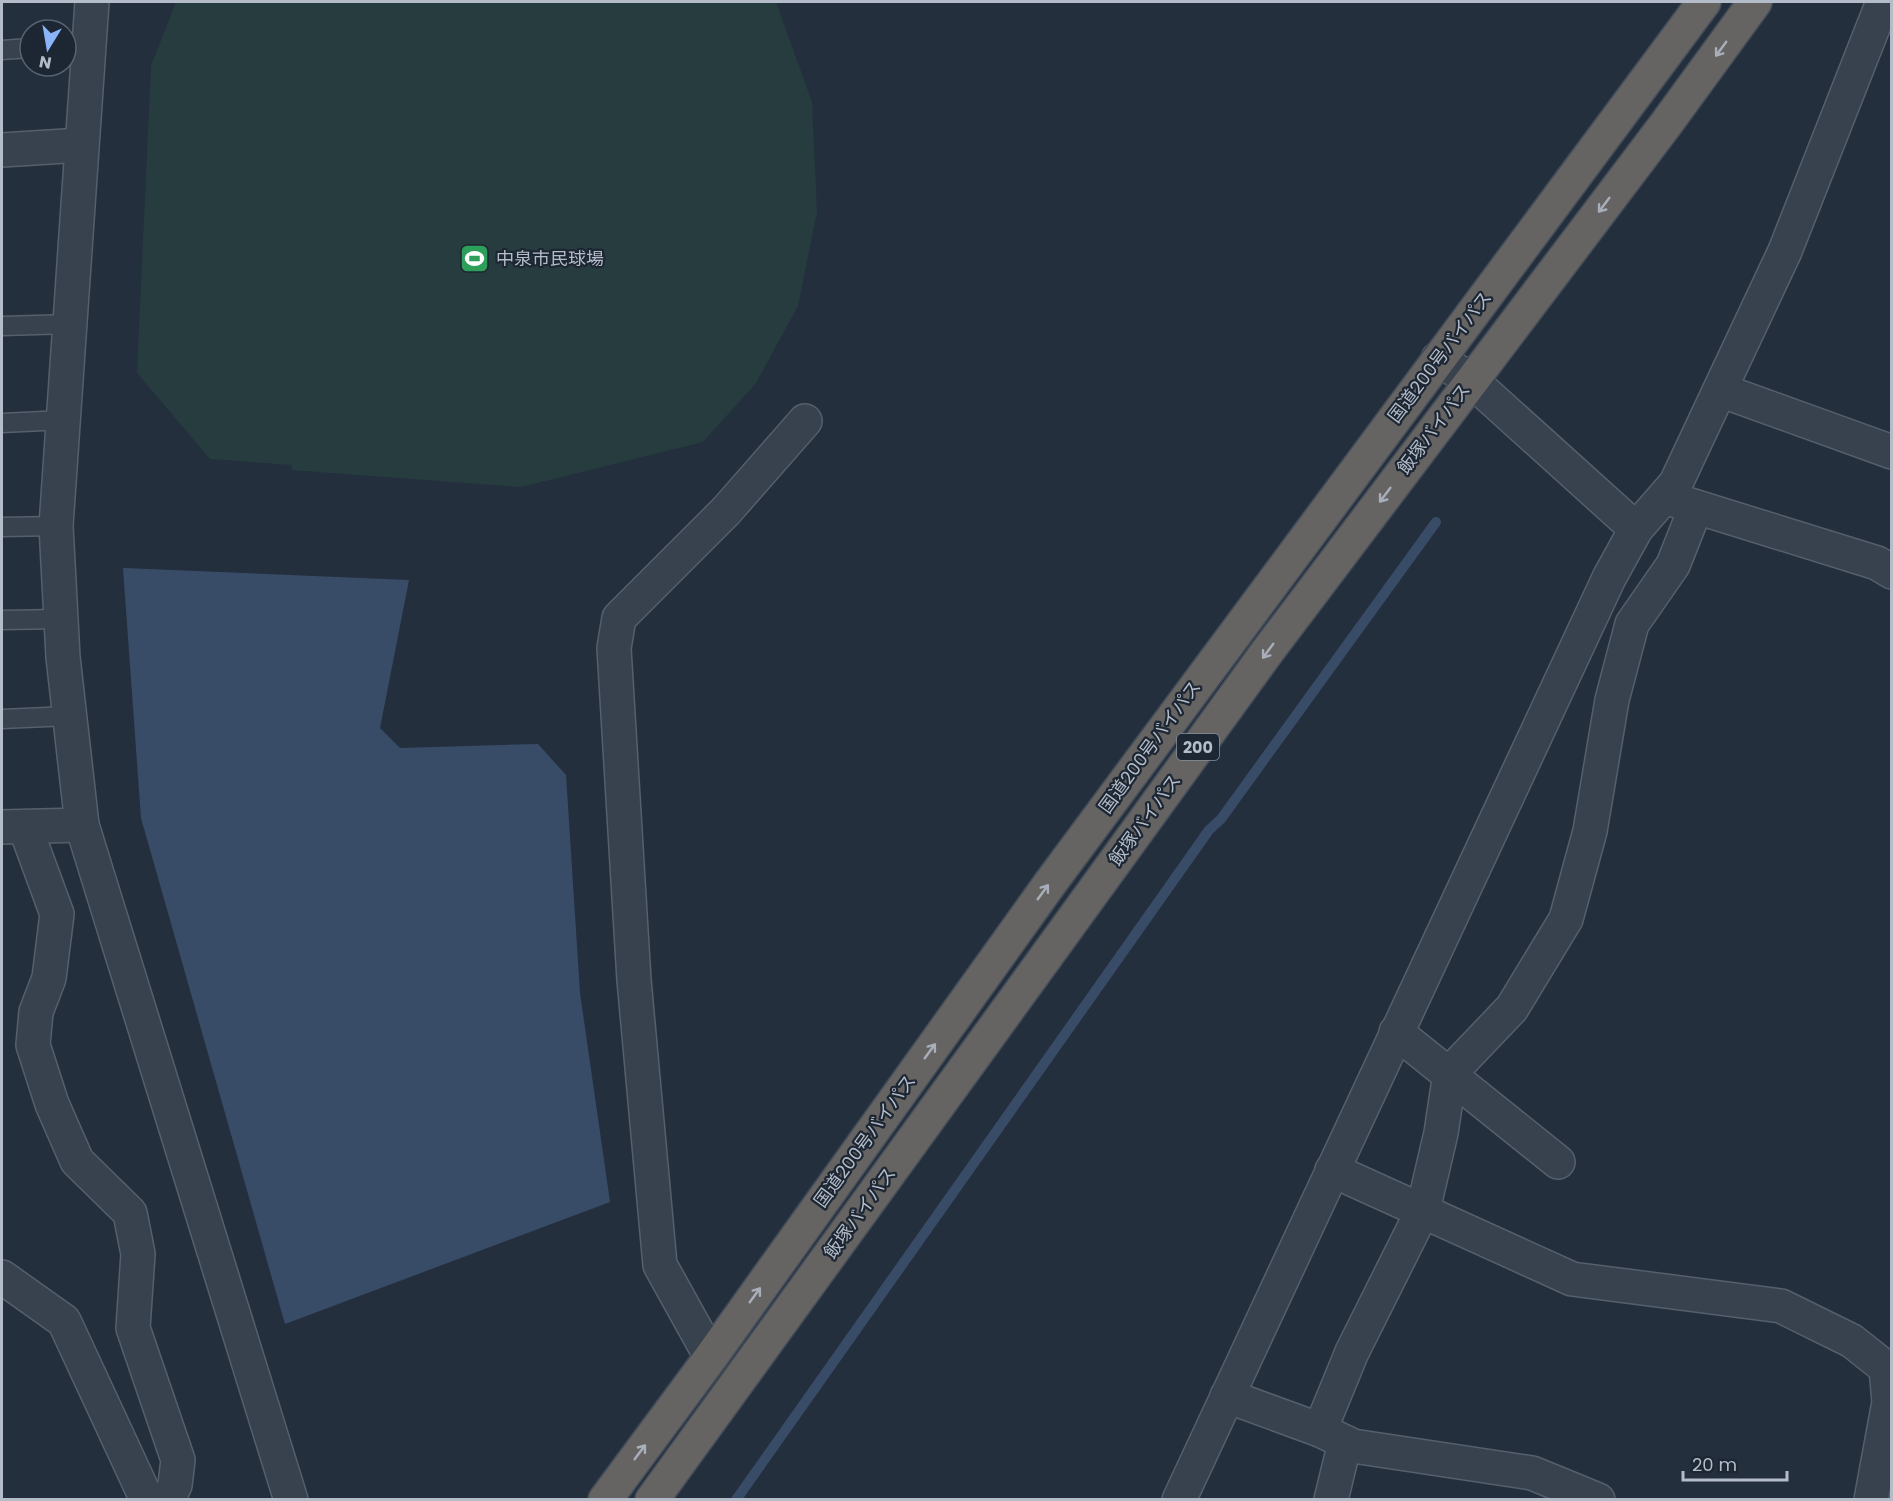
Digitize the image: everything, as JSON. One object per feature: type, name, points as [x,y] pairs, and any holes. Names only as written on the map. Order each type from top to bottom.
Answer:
[{"type":"highway","name":"国道200号バイパス","points":[[605,1500],[711,1357],[1051,882],[1704,2]]},
{"type":"highway","name":"飯塚バイパス","points":[[652,1500],[1267,652],[1666,124],[1755,2]]},
{"type":"street","points":[[78,44],[92,2]]},
{"type":"street","points":[[1179,1500],[1601,597],[1636,529],[1676,483],[1720,390],[1785,251],[1883,2]]},
{"type":"street","points":[[78,72],[81,145],[56,526],[60,619],[82,825],[291,1500]]},
{"type":"street","points":[[2,150],[81,145]]},
{"type":"street","points":[[1438,359],[1471,380],[1636,529]]},
{"type":"street","points":[[1720,390],[1892,452]]},
{"type":"street","points":[[711,1357],[660,1265],[634,980],[614,648],[619,618],[726,511],[805,421]]},
{"type":"street","points":[[1664,497],[1877,563],[1892,572]]},
{"type":"street","points":[[1330,1500],[1333,1436],[1352,1352],[1423,1210],[1441,1133],[1450,1073],[1512,1008],[1566,919],[1590,831],[1612,700],[1632,624],[1673,565],[1696,507]]},
{"type":"street","points":[[1601,597],[1640,612]]},
{"type":"street","points":[[82,825],[13,827],[57,915],[49,978],[36,1012],[33,1045],[52,1104],[77,1161],[130,1213],[138,1254],[133,1328],[178,1460],[175,1485],[168,1500]]},
{"type":"street","points":[[1396,1032],[1450,1073],[1558,1162]]},
{"type":"street","points":[[1332,1170],[1572,1279],[1781,1306],[1852,1341],[1886,1368],[1889,1402],[1871,1500]]},
{"type":"street","points":[[2,1278],[64,1321],[147,1500]]},
{"type":"street","points":[[1227,1396],[1333,1436],[1353,1446],[1532,1473],[1598,1500]]},
{"type":"lane","points":[[2,50],[18,49]]},
{"type":"lane","points":[[2,326],[71,324]]},
{"type":"lane","points":[[2,423],[64,420]]},
{"type":"lane","points":[[2,527],[56,526]]},
{"type":"lane","points":[[2,620],[60,619]]},
{"type":"lane","points":[[2,719],[69,716]]},
{"type":"green space","name":"中泉市民球場","points":[[176,2],[776,2],[812,102],[817,212],[798,306],[756,383],[703,442],[521,487],[292,470],[292,465],[210,459],[137,373],[151,66]]},
{"type":"water","points":[[123,568],[409,580],[380,728],[400,748],[538,744],[566,775],[580,993],[610,1202],[285,1324],[141,818]]},
{"type":"waterway","points":[[736,1500],[1209,830],[1221,819],[1436,522]]},
{"type":"place","name":"中泉市民球場","points":[[475,259]]}]
